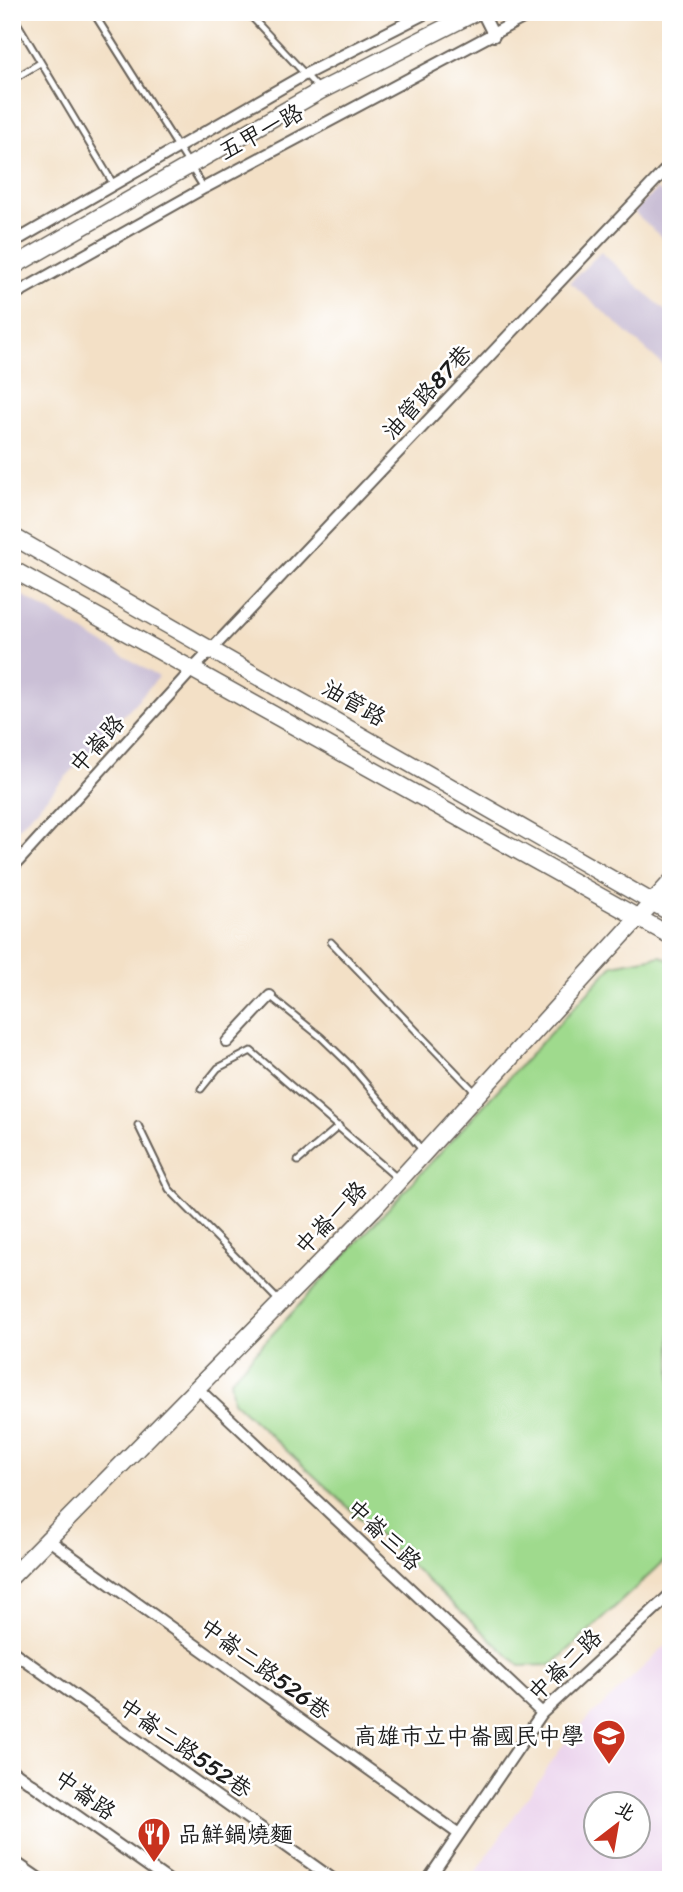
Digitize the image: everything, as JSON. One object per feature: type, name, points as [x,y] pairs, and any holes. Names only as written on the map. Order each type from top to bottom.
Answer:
[{"type":"street","name":"五甲一路","points":[[12,243],[304,75],[428,12]]},
{"type":"street","name":"五甲一路","points":[[12,267],[320,91],[476,12]]},
{"type":"street","points":[[482,12],[494,36]]},
{"type":"street","name":"五甲一路","points":[[12,296],[204,188],[494,36],[534,12]]},
{"type":"street","name":"油管路87巷","points":[[213,648],[671,164]]},
{"type":"street","name":"油管路","points":[[12,536],[213,648],[671,913]]},
{"type":"street","points":[[12,569],[671,936]]},
{"type":"street","name":"中崙路","points":[[12,868],[213,648]]},
{"type":"street","points":[[12,853],[25,854]]},
{"type":"street","name":"中崙一路","points":[[12,1576],[46,1538],[399,1180],[671,883]]},
{"type":"street","points":[[227,1042],[270,996]]},
{"type":"street","name":"中崙三路","points":[[196,1387],[542,1713]]},
{"type":"street","name":"中崙二路526巷","points":[[46,1538],[459,1834]]},
{"type":"street","name":"中崙二路","points":[[428,1880],[542,1713],[671,1594]]},
{"type":"street","name":"中崙二路552巷","points":[[12,1651],[334,1880]]},
{"type":"street","name":"中崙路","points":[[12,1770],[168,1880]]},
{"type":"street","points":[[12,1860],[41,1880]]},
{"type":"lane","points":[[93,12],[204,188]]},
{"type":"lane","points":[[247,12],[320,91]]},
{"type":"lane","points":[[12,14],[114,185]]},
{"type":"lane","points":[[12,80],[40,63]]},
{"type":"lane","points":[[12,222],[23,237]]},
{"type":"lane","points":[[331,942],[477,1094]]},
{"type":"lane","points":[[270,996],[321,1037],[350,1065],[424,1152]]},
{"type":"lane","points":[[201,1089],[218,1068],[251,1051],[399,1180]]},
{"type":"lane","points":[[138,1125],[169,1189],[280,1302]]},
{"type":"lane","points":[[298,1161],[339,1126]]},
{"type":"shaded area","points":[[657,189],[671,201],[671,246],[634,212]]},
{"type":"shaded area","points":[[601,252],[671,316],[671,372],[570,282]]},
{"type":"shaded area","points":[[12,589],[159,677],[12,835]]},
{"type":"shaded area","name":"高雄市立中崙國民中學","points":[[671,1641],[671,1880],[470,1880],[569,1737]]},
{"type":"green space","points":[[661,956],[671,961],[671,1555],[552,1665],[520,1666],[233,1401],[230,1380],[613,965]]},
{"type":"place","name":"高雄市立中崙國民中學","points":[[609,1766]]},
{"type":"place","name":"品鮮鍋燒麵","points":[[154,1864]]}]
